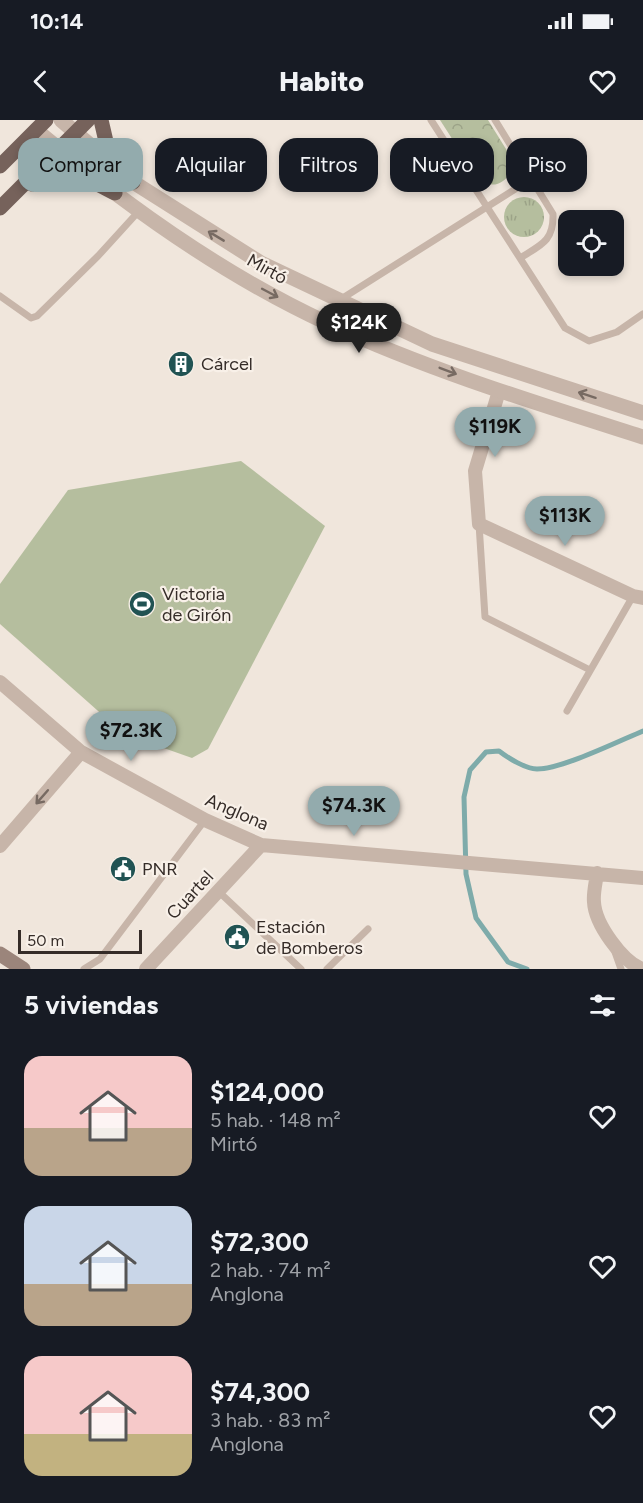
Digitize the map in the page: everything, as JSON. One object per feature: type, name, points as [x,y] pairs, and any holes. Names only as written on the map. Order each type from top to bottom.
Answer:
[{"type":"main road","points":[[70,138],[88,120]]},
{"type":"main road","points":[[101,120],[105,138]]},
{"type":"main road","points":[[0,166],[40,125]]},
{"type":"main road","points":[[0,208],[16,192],[52,173],[81,177],[115,193]]},
{"type":"main road","points":[[0,954],[23,969]]},
{"type":"street","name":"Mirtó","points":[[61,120],[81,138]]},
{"type":"street","name":"Mirtó","points":[[40,125],[50,138]]},
{"type":"street","name":"Mirtó","points":[[143,188],[261,263],[432,344],[643,413]]},
{"type":"street","name":"Mirtó","points":[[115,193],[239,276],[326,323],[499,391],[643,437]]},
{"type":"street","points":[[504,368],[475,471],[479,524],[638,597]]},
{"type":"street","name":"Anglona","points":[[0,682],[81,752],[205,820],[261,845],[483,862],[643,878]]},
{"type":"street","points":[[0,846],[81,752]]},
{"type":"street","name":"Cuartel","points":[[146,969],[261,845]]},
{"type":"street","points":[[597,873],[594,904],[610,941],[630,964],[642,969]]},
{"type":"lane","points":[[431,120],[565,328],[589,341],[616,332],[643,315]]},
{"type":"lane","points":[[495,120],[506,138]]},
{"type":"lane","points":[[326,323],[338,301],[511,192]]},
{"type":"lane","points":[[520,258],[545,242],[554,230],[553,214],[539,192]]},
{"type":"lane","points":[[0,296],[26,316],[31,318],[37,316],[98,256],[139,211]]},
{"type":"lane","points":[[479,524],[484,617],[591,670]]},
{"type":"lane","points":[[567,711],[638,597]]},
{"type":"lane","points":[[84,969],[100,959],[205,820]]},
{"type":"lane","points":[[218,891],[301,969]]},
{"type":"lane","points":[[327,969],[368,929]]},
{"type":"lane","points":[[610,941],[621,969]]},
{"type":"green space","points":[[440,120],[488,120],[506,149],[506,178],[494,184],[494,138],[452,138]]},
{"type":"green space","points":[[524,197],[532,198],[538,203],[543,209],[543,225],[538,231],[532,236],[524,237],[516,236],[510,231],[505,225],[504,217],[505,209],[510,203],[516,198]]},
{"type":"green space","name":"Victoria de Girón","points":[[241,461],[325,526],[208,749],[192,758],[124,734],[0,624],[0,584],[68,490]]},
{"type":"waterway","points":[[527,969],[508,962],[476,918],[466,874],[464,797],[470,770],[486,752],[499,751],[528,767],[548,768],[575,760],[643,731]]},
{"type":"place","name":"Cárcel","points":[[181,364]]},
{"type":"place","name":"Victoria de Girón","points":[[142,604]]},
{"type":"place","name":"PNR","points":[[123,869]]},
{"type":"place","name":"Estación de Bomberos","points":[[237,937]]}]
